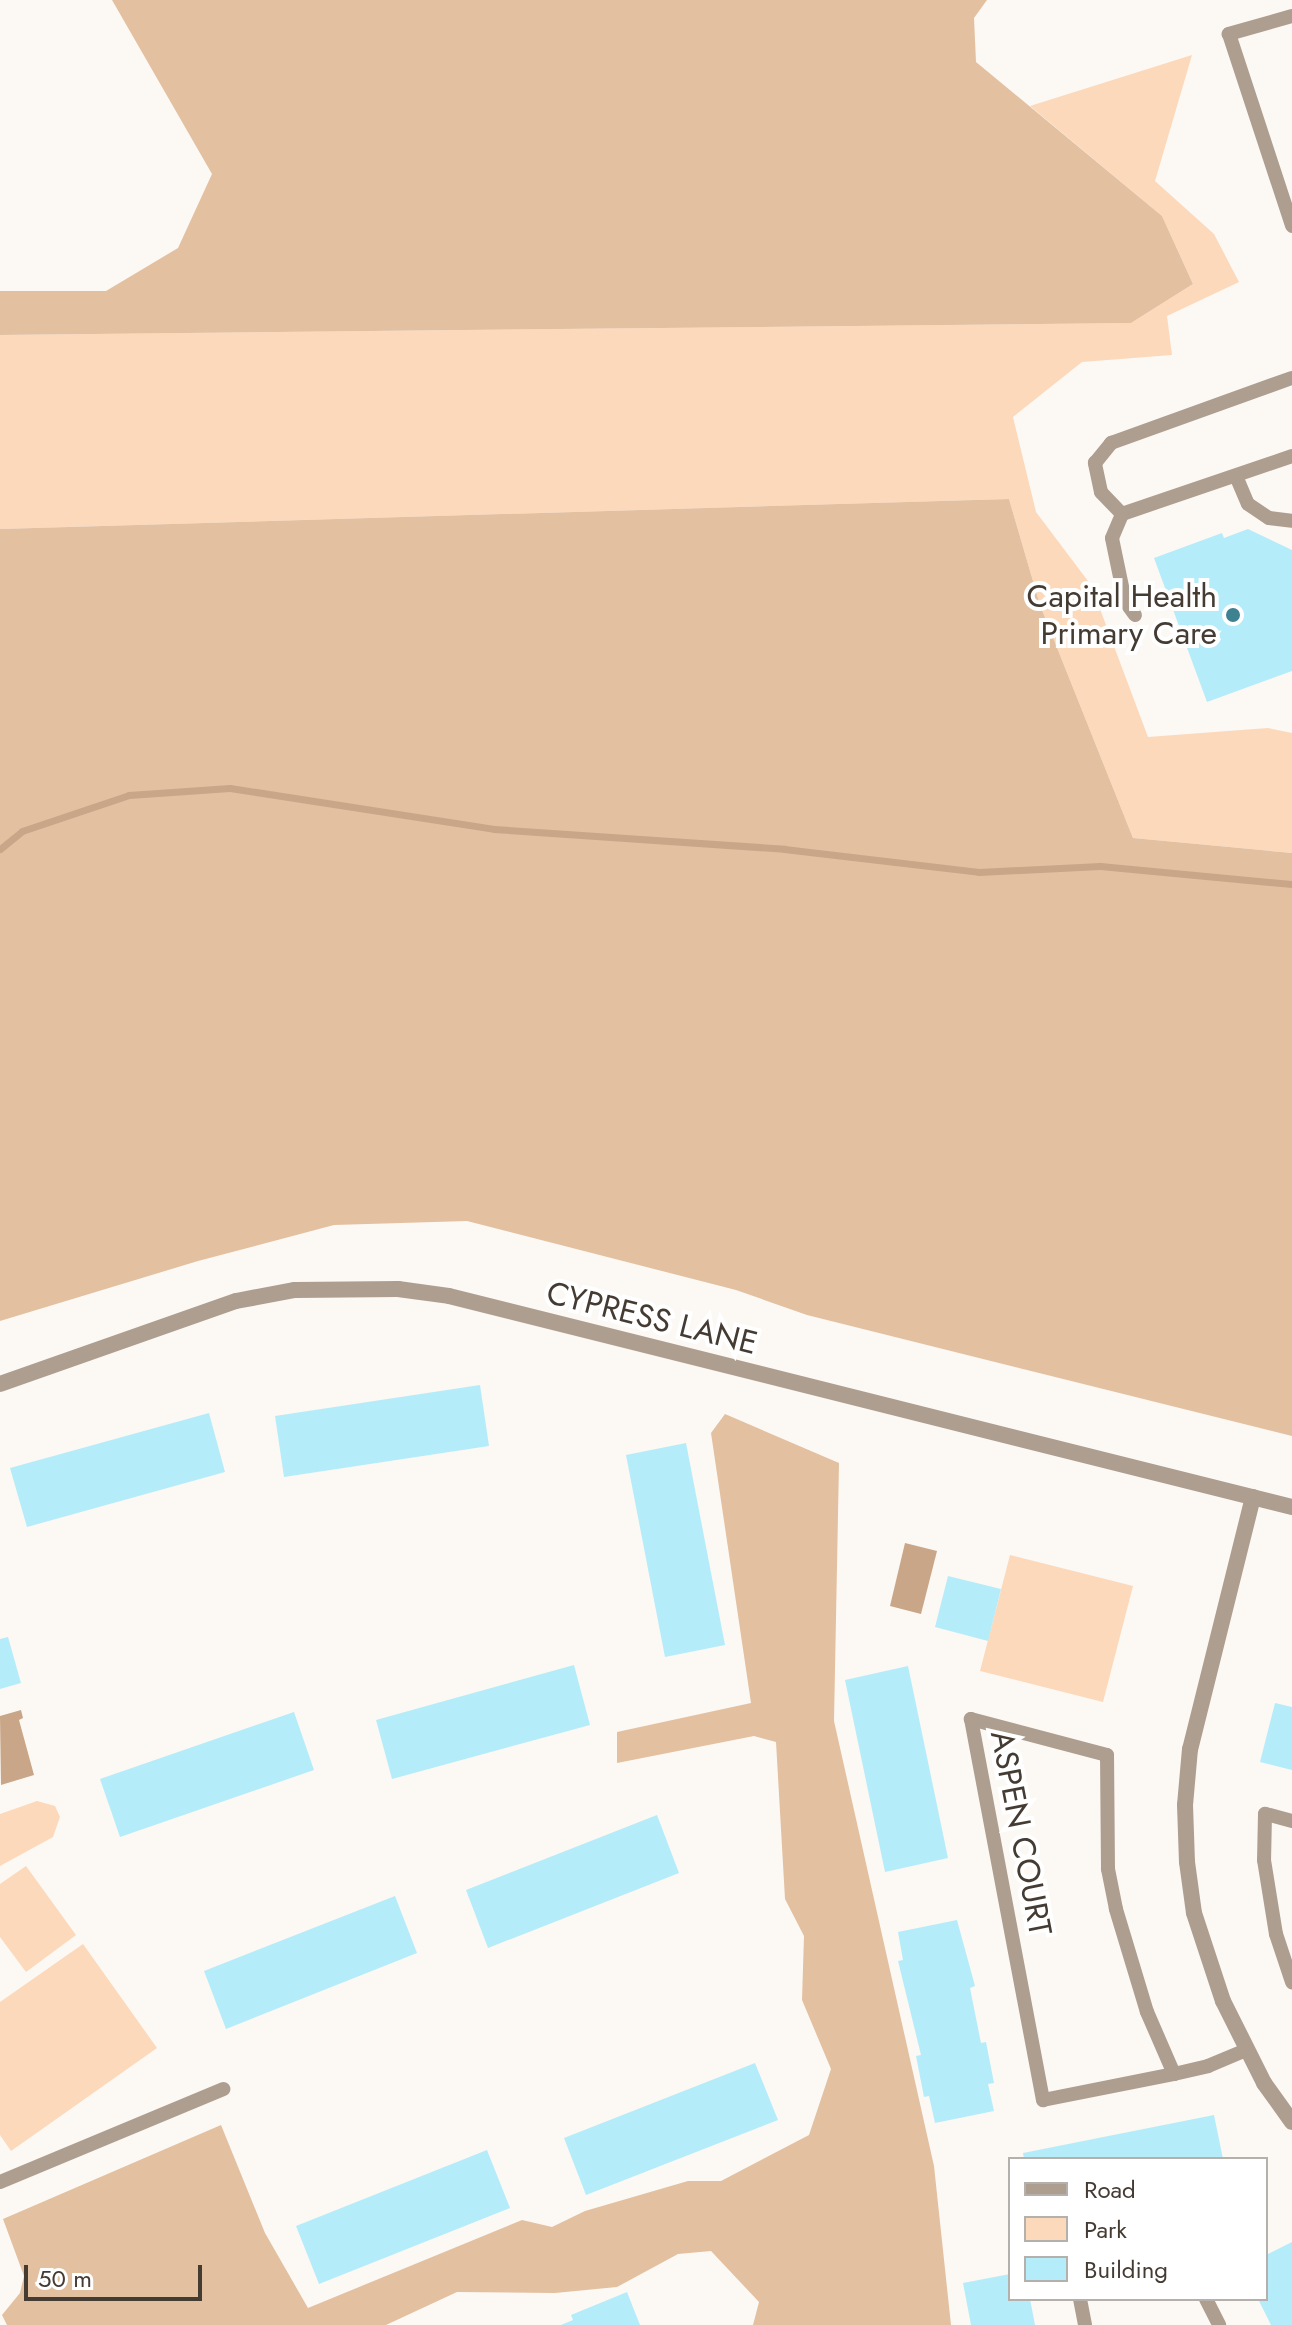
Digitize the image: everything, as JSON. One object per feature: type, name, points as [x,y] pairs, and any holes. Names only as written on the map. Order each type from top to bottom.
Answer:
[{"type":"street","name":"CYPRESS LANE","points":[[0,1384],[236,1301],[295,1290],[398,1289],[464,1300],[1292,1507]]},
{"type":"street","points":[[1253,1497],[1190,1749],[1185,1805],[1194,1913],[1206,1959],[1246,2050],[1292,2122]]},
{"type":"lane","points":[[1292,16],[1229,34],[1292,226]]},
{"type":"lane","points":[[1122,514],[1101,492],[1095,463],[1111,443],[1292,378]]},
{"type":"lane","points":[[1135,615],[1125,601],[1116,570],[1112,538],[1122,514],[1292,456]]},
{"type":"lane","points":[[1236,476],[1248,504],[1269,518],[1292,521]]},
{"type":"lane","name":"ASPEN COURT","points":[[1174,2074],[1147,2012],[1116,1909],[1108,1869],[1107,1755],[971,1719],[1043,2100],[1174,2074],[1246,2050]]},
{"type":"lane","points":[[1292,1821],[1265,1814],[1264,1860],[1276,1934],[1292,1982]]},
{"type":"lane","points":[[0,2182],[223,2089]]},
{"type":"lane","points":[[1080,2301],[1085,2325]]},
{"type":"lane","points":[[1207,2301],[1219,2325]]},
{"type":"green space","points":[[1192,55],[1155,181],[1214,234],[1239,282],[1167,316],[1172,355],[1082,362],[1013,417],[1036,512],[1091,585],[1148,737],[1268,728],[1292,733],[1292,853],[1133,838],[1040,605],[1009,499],[0,529],[0,335],[1131,323],[1193,284],[1162,216],[1030,106]]},
{"type":"green space","points":[[1010,1555],[1133,1586],[1103,1702],[980,1671]]},
{"type":"green space","points":[[37,1801],[55,1806],[60,1817],[53,1837],[0,1866],[0,1814]]},
{"type":"green space","points":[[26,1866],[76,1935],[26,1972],[0,1937],[0,1884]]},
{"type":"green space","points":[[83,1944],[157,2048],[11,2151],[0,2135],[0,2002]]},
{"type":"shaded area","points":[[112,0],[987,0],[974,18],[976,62],[1162,216],[1193,284],[1131,323],[0,335],[0,291],[106,291],[178,248],[212,174]]},
{"type":"shaded area","points":[[1009,499],[1040,605],[1133,838],[1292,853],[1292,1436],[807,1315],[736,1290],[467,1221],[334,1225],[198,1261],[0,1321],[0,529]]},
{"type":"shaded area","points":[[725,1414],[839,1463],[834,1721],[934,2166],[951,2325],[753,2325],[759,2302],[711,2251],[678,2254],[617,2287],[555,2293],[457,2292],[386,2325],[7,2325],[2,2315],[20,2293],[24,2276],[3,2219],[221,2125],[265,2233],[308,2308],[522,2220],[552,2227],[585,2211],[688,2181],[721,2181],[809,2135],[831,2069],[802,2000],[804,1936],[785,1899],[776,1742],[754,1736],[617,1763],[617,1732],[751,1703],[711,1433]]},
{"type":"shaded area","points":[[905,1543],[937,1551],[921,1614],[890,1606]]},
{"type":"shaded area","points":[[21,1710],[23,1718],[19,1720],[34,1775],[1,1785],[0,1716]]},
{"type":"building","name":"Capital Health Primary Care","points":[[1248,529],[1292,550],[1292,671],[1207,702],[1154,558],[1222,533],[1224,538]]},
{"type":"building","points":[[480,1385],[489,1446],[284,1477],[275,1416]]},
{"type":"building","points":[[209,1413],[225,1472],[27,1527],[10,1468]]},
{"type":"building","points":[[686,1443],[725,1645],[665,1657],[626,1455]]},
{"type":"building","points":[[948,1576],[1001,1589],[988,1641],[935,1627]]},
{"type":"building","points":[[8,1637],[21,1683],[0,1689],[0,1639]]},
{"type":"building","points":[[574,1665],[590,1725],[392,1779],[376,1720]]},
{"type":"building","points":[[908,1666],[948,1858],[885,1872],[845,1680]]},
{"type":"building","points":[[1275,1703],[1292,1707],[1292,1770],[1260,1762]]},
{"type":"building","points":[[294,1712],[314,1770],[120,1837],[100,1779]]},
{"type":"building","points":[[657,1815],[679,1873],[488,1948],[466,1890]]},
{"type":"building","points":[[395,1896],[417,1953],[226,2029],[204,1971]]},
{"type":"building","points":[[957,1920],[975,1986],[970,1988],[981,2043],[986,2042],[994,2083],[988,2084],[994,2111],[935,2123],[929,2096],[924,2097],[916,2056],[921,2055],[898,1961],[903,1960],[898,1932]]},
{"type":"building","points":[[755,2063],[778,2120],[586,2195],[564,2138]]},
{"type":"building","points":[[1214,2115],[1223,2157],[1024,2157],[1023,2153]]},
{"type":"building","points":[[487,2150],[510,2208],[319,2284],[296,2226]]},
{"type":"building","points":[[1292,2242],[1292,2325],[1271,2325],[1259,2301],[1268,2301],[1268,2254]]},
{"type":"building","points":[[1008,2274],[1008,2301],[1030,2301],[1035,2325],[971,2325],[963,2283]]},
{"type":"building","points":[[627,2292],[640,2325],[561,2325],[573,2320],[571,2315]]},
{"type":"waterway","points":[[0,849],[22,831],[129,795],[230,788],[494,829],[784,849],[979,872],[1100,866],[1292,884]]},
{"type":"place","name":"Capital Health Primary Care","points":[[1233,615]]}]
